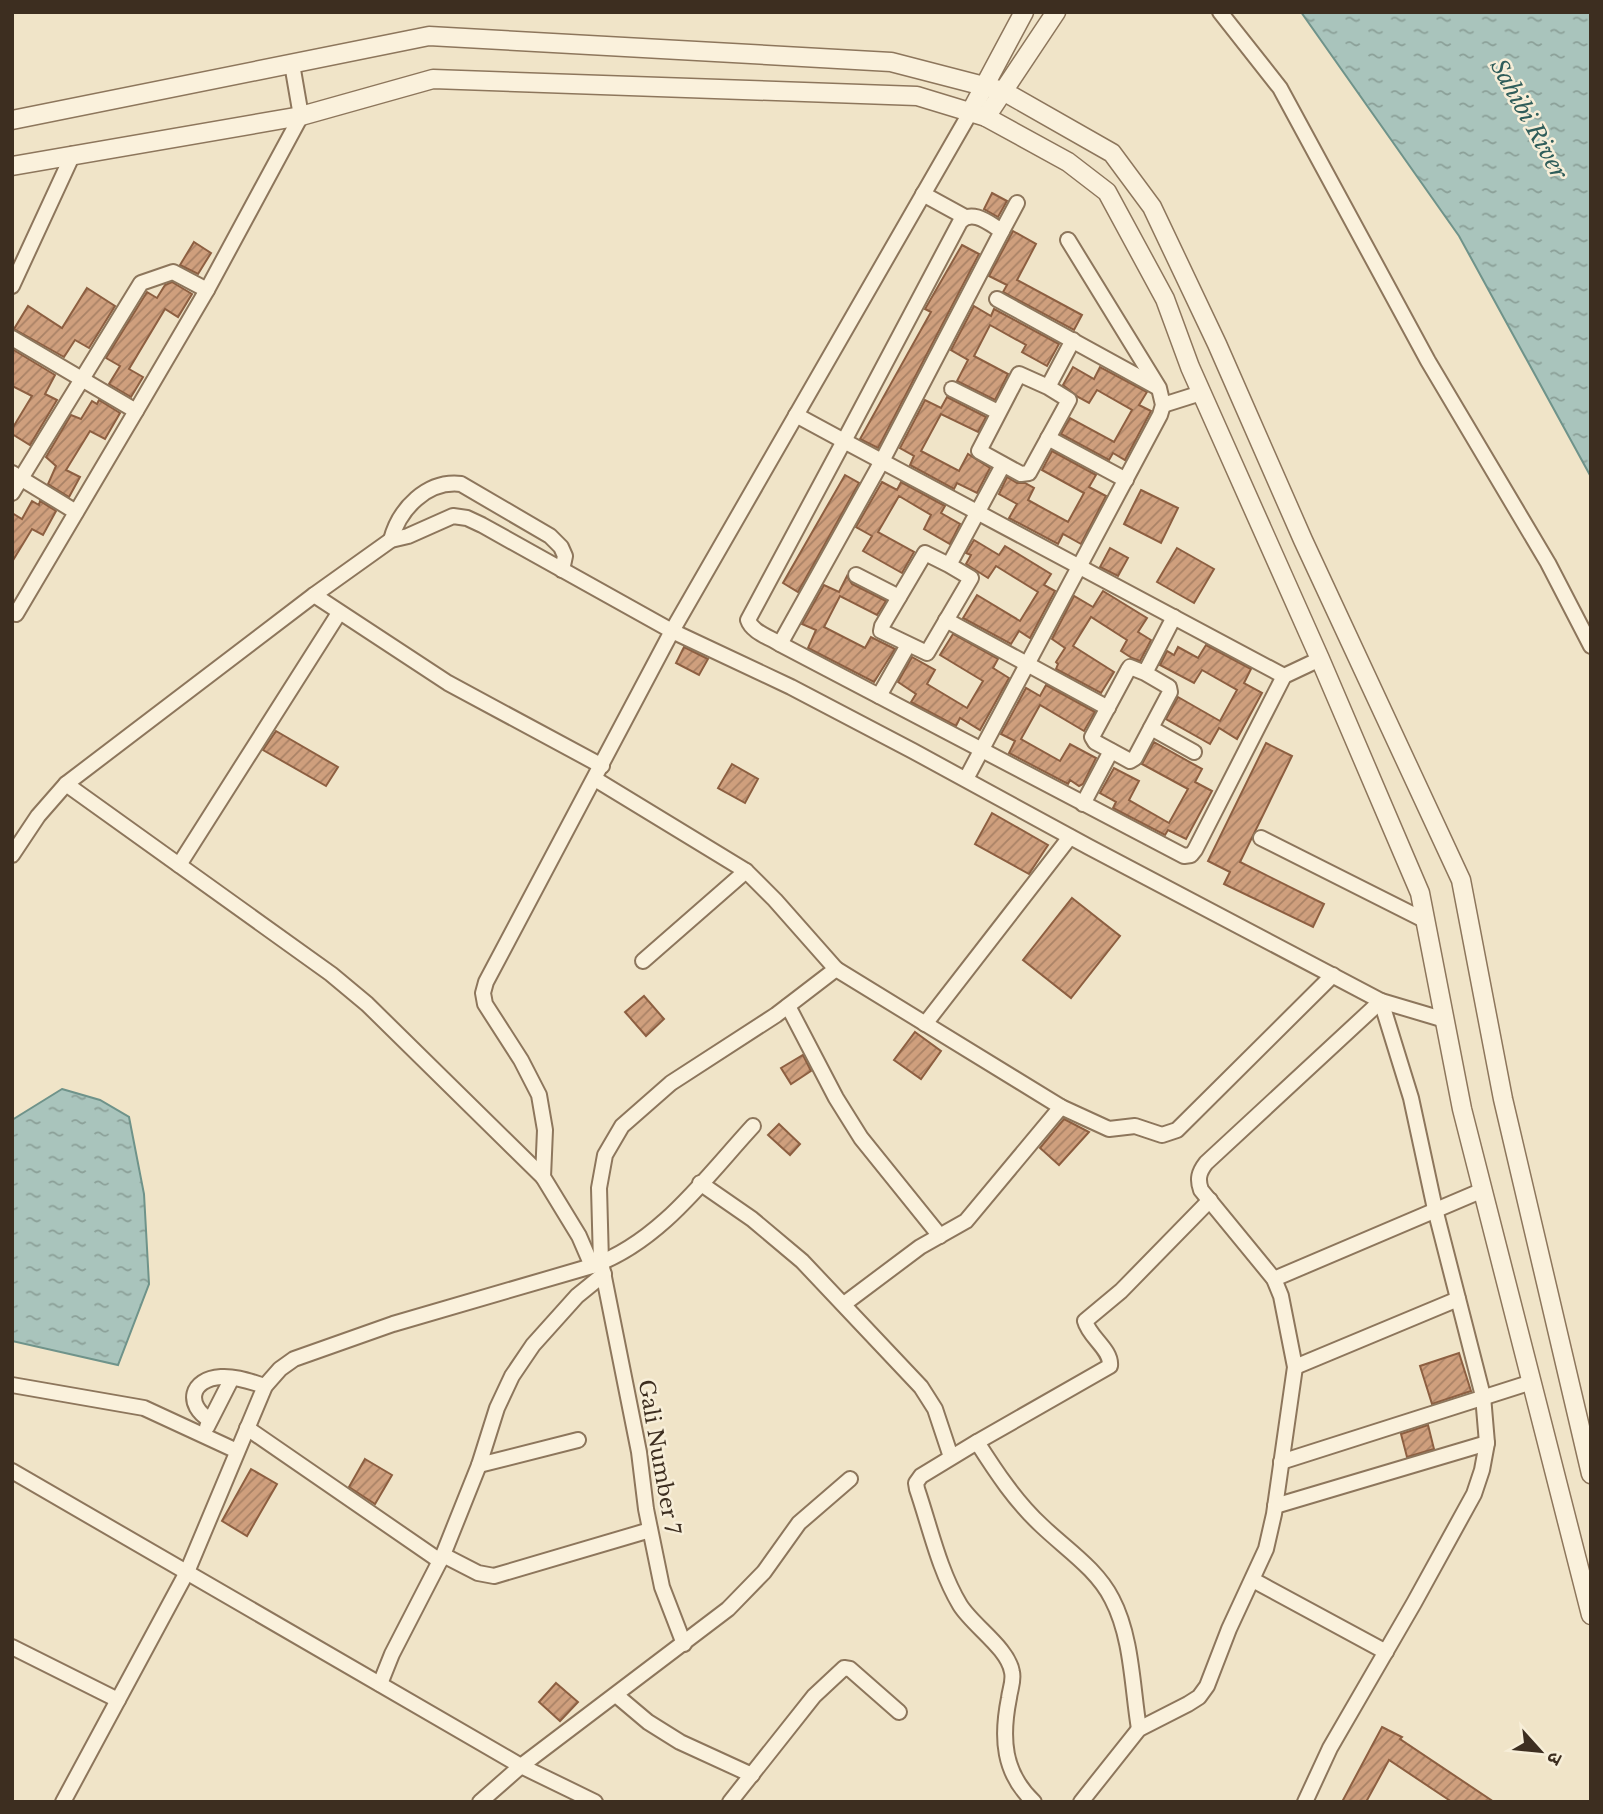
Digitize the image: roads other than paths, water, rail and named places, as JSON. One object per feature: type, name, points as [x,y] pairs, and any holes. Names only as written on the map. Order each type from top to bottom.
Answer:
[{"type":"street","points":[[994,88],[1024,12]]},
{"type":"street","points":[[543,1177],[545,1130],[539,1095],[522,1060],[485,1004],[483,993],[486,982],[671,631],[923,194],[994,88],[1056,12]]},
{"type":"street","points":[[1220,12],[1280,88],[1428,361],[1548,563],[1591,646]]},
{"type":"street","points":[[12,120],[429,36],[891,62],[994,88],[1112,153],[1152,207],[1461,880],[1503,1099],[1591,1474]]},
{"type":"street","points":[[13,615],[207,290],[301,116],[292,64]]},
{"type":"street","points":[[12,166],[301,116],[433,79],[917,96],[978,115],[1068,162],[1107,192],[1165,299],[1201,393],[1320,659],[1420,893],[1462,1109],[1591,1615]]},
{"type":"street","points":[[12,286],[73,154]]},
{"type":"street","points":[[923,194],[965,217],[977,217],[1002,231]]},
{"type":"street","points":[[780,643],[881,461],[1017,203]]},
{"type":"street","points":[[965,217],[748,620],[754,629],[1184,856],[1191,855],[1284,676],[1320,659]]},
{"type":"street","points":[[966,779],[1126,480],[1163,405],[1159,388],[1068,240]]},
{"type":"street","points":[[12,493],[17,476],[141,283],[173,272],[207,290]]},
{"type":"street","points":[[997,299],[1159,388]]},
{"type":"street","points":[[12,338],[136,411]]},
{"type":"street","points":[[1048,387],[1073,340]]},
{"type":"street","points":[[1019,374],[1069,400],[1029,473],[1021,474],[978,450],[998,412],[1019,374]]},
{"type":"street","points":[[952,389],[998,412]]},
{"type":"street","points":[[1163,405],[1201,393]]},
{"type":"street","points":[[796,415],[1284,676]]},
{"type":"street","points":[[1048,438],[1126,480]]},
{"type":"street","points":[[949,565],[1003,465]]},
{"type":"street","points":[[17,476],[76,512]]},
{"type":"street","points":[[391,540],[404,510],[415,500],[446,482],[461,484],[551,536],[565,556],[562,570]]},
{"type":"street","points":[[12,855],[38,816],[66,784],[314,595],[391,540],[408,536],[453,516],[467,518],[671,631],[791,687],[1381,1001],[1445,1020]]},
{"type":"street","points":[[925,553],[971,578],[927,653],[880,629],[899,597],[925,553]]},
{"type":"street","points":[[856,575],[899,597]]},
{"type":"street","points":[[314,595],[448,683],[598,772],[746,871],[836,969],[1061,1107],[1109,1129],[1135,1126],[1162,1135],[1177,1129],[1333,975]]},
{"type":"street","points":[[179,865],[339,613]]},
{"type":"street","points":[[1144,673],[1174,617]]},
{"type":"street","points":[[946,620],[1108,708]]},
{"type":"street","points":[[879,696],[908,645]]},
{"type":"street","points":[[1130,667],[1170,690],[1133,760],[1111,751],[1095,742],[1092,737],[1108,708],[1130,667]]},
{"type":"street","points":[[1151,728],[1194,752]]},
{"type":"street","points":[[1083,804],[1111,751]]},
{"type":"street","points":[[66,784],[331,974],[366,1004],[543,1177],[599,1268]]},
{"type":"street","points":[[925,1024],[1070,837]]},
{"type":"street","points":[[1261,838],[1426,921]]},
{"type":"street","points":[[643,961],[746,871]]},
{"type":"street","points":[[380,1684],[392,1654],[441,1558],[479,1465],[497,1408],[512,1376],[541,1335],[599,1268],[599,1188],[605,1155],[622,1126],[670,1083],[788,1006],[836,969]]},
{"type":"street","points":[[1081,1802],[1139,1729],[1188,1704],[1199,1697],[1208,1686],[1229,1629],[1266,1549],[1275,1506],[1295,1367],[1281,1296],[1274,1279],[1201,1190],[1198,1182],[1200,1171],[1381,1001]]},
{"type":"street","points":[[1305,1802],[1330,1748],[1474,1494],[1487,1443],[1483,1396],[1435,1209],[1410,1098],[1381,1001]]},
{"type":"street","points":[[788,1006],[836,1098],[861,1138],[940,1236]]},
{"type":"street","points":[[844,1304],[919,1247],[954,1229],[976,1211],[1061,1107]]},
{"type":"street","points":[[63,1802],[187,1572],[265,1385],[280,1368],[294,1359],[393,1324],[599,1268],[666,1220],[753,1126]]},
{"type":"street","points":[[700,1184],[752,1219],[802,1261],[921,1387],[935,1409],[951,1457]]},
{"type":"street","points":[[1274,1279],[1483,1190]]},
{"type":"street","points":[[1034,1802],[1014,1778],[1007,1762],[1005,1735],[1008,1699],[1013,1682],[1012,1671],[1003,1653],[974,1623],[952,1591],[916,1483],[921,1476],[951,1457],[1110,1366],[1110,1357],[1087,1328],[1085,1321],[1121,1291],[1210,1200]]},
{"type":"street","name":"Gali Number 7","points":[[599,1268],[639,1452],[650,1530],[662,1587],[684,1644]]},
{"type":"street","points":[[1295,1367],[1458,1299]]},
{"type":"street","points":[[210,1420],[199,1413],[193,1399],[196,1389],[209,1379],[232,1378],[265,1385]]},
{"type":"street","points":[[203,1435],[232,1378]]},
{"type":"street","points":[[1281,1462],[1532,1382]]},
{"type":"street","points":[[12,1385],[144,1408],[237,1451]]},
{"type":"street","points":[[247,1428],[441,1558],[478,1573],[494,1576],[650,1530]]},
{"type":"street","points":[[479,1465],[578,1440]]},
{"type":"street","points":[[977,1442],[1022,1506],[1081,1561],[1112,1597],[1124,1627],[1139,1729]]},
{"type":"street","points":[[1275,1506],[1487,1443]]},
{"type":"street","points":[[12,1471],[521,1766],[595,1802]]},
{"type":"street","points":[[480,1802],[521,1766],[684,1644],[748,1589],[764,1572],[799,1523],[850,1479]]},
{"type":"street","points":[[1253,1580],[1386,1652]]},
{"type":"street","points":[[12,1647],[118,1700]]},
{"type":"street","points":[[730,1802],[814,1696],[844,1668],[850,1669],[899,1712]]},
{"type":"street","points":[[616,1695],[648,1722],[680,1742],[752,1774]]},
{"type":"water","name":"Sahibi River","points":[[1301,12],[1590,12],[1591,477],[1459,236]]},
{"type":"water","points":[[62,1089],[100,1100],[129,1117],[144,1194],[149,1284],[118,1365],[12,1341],[12,1120]]}]
